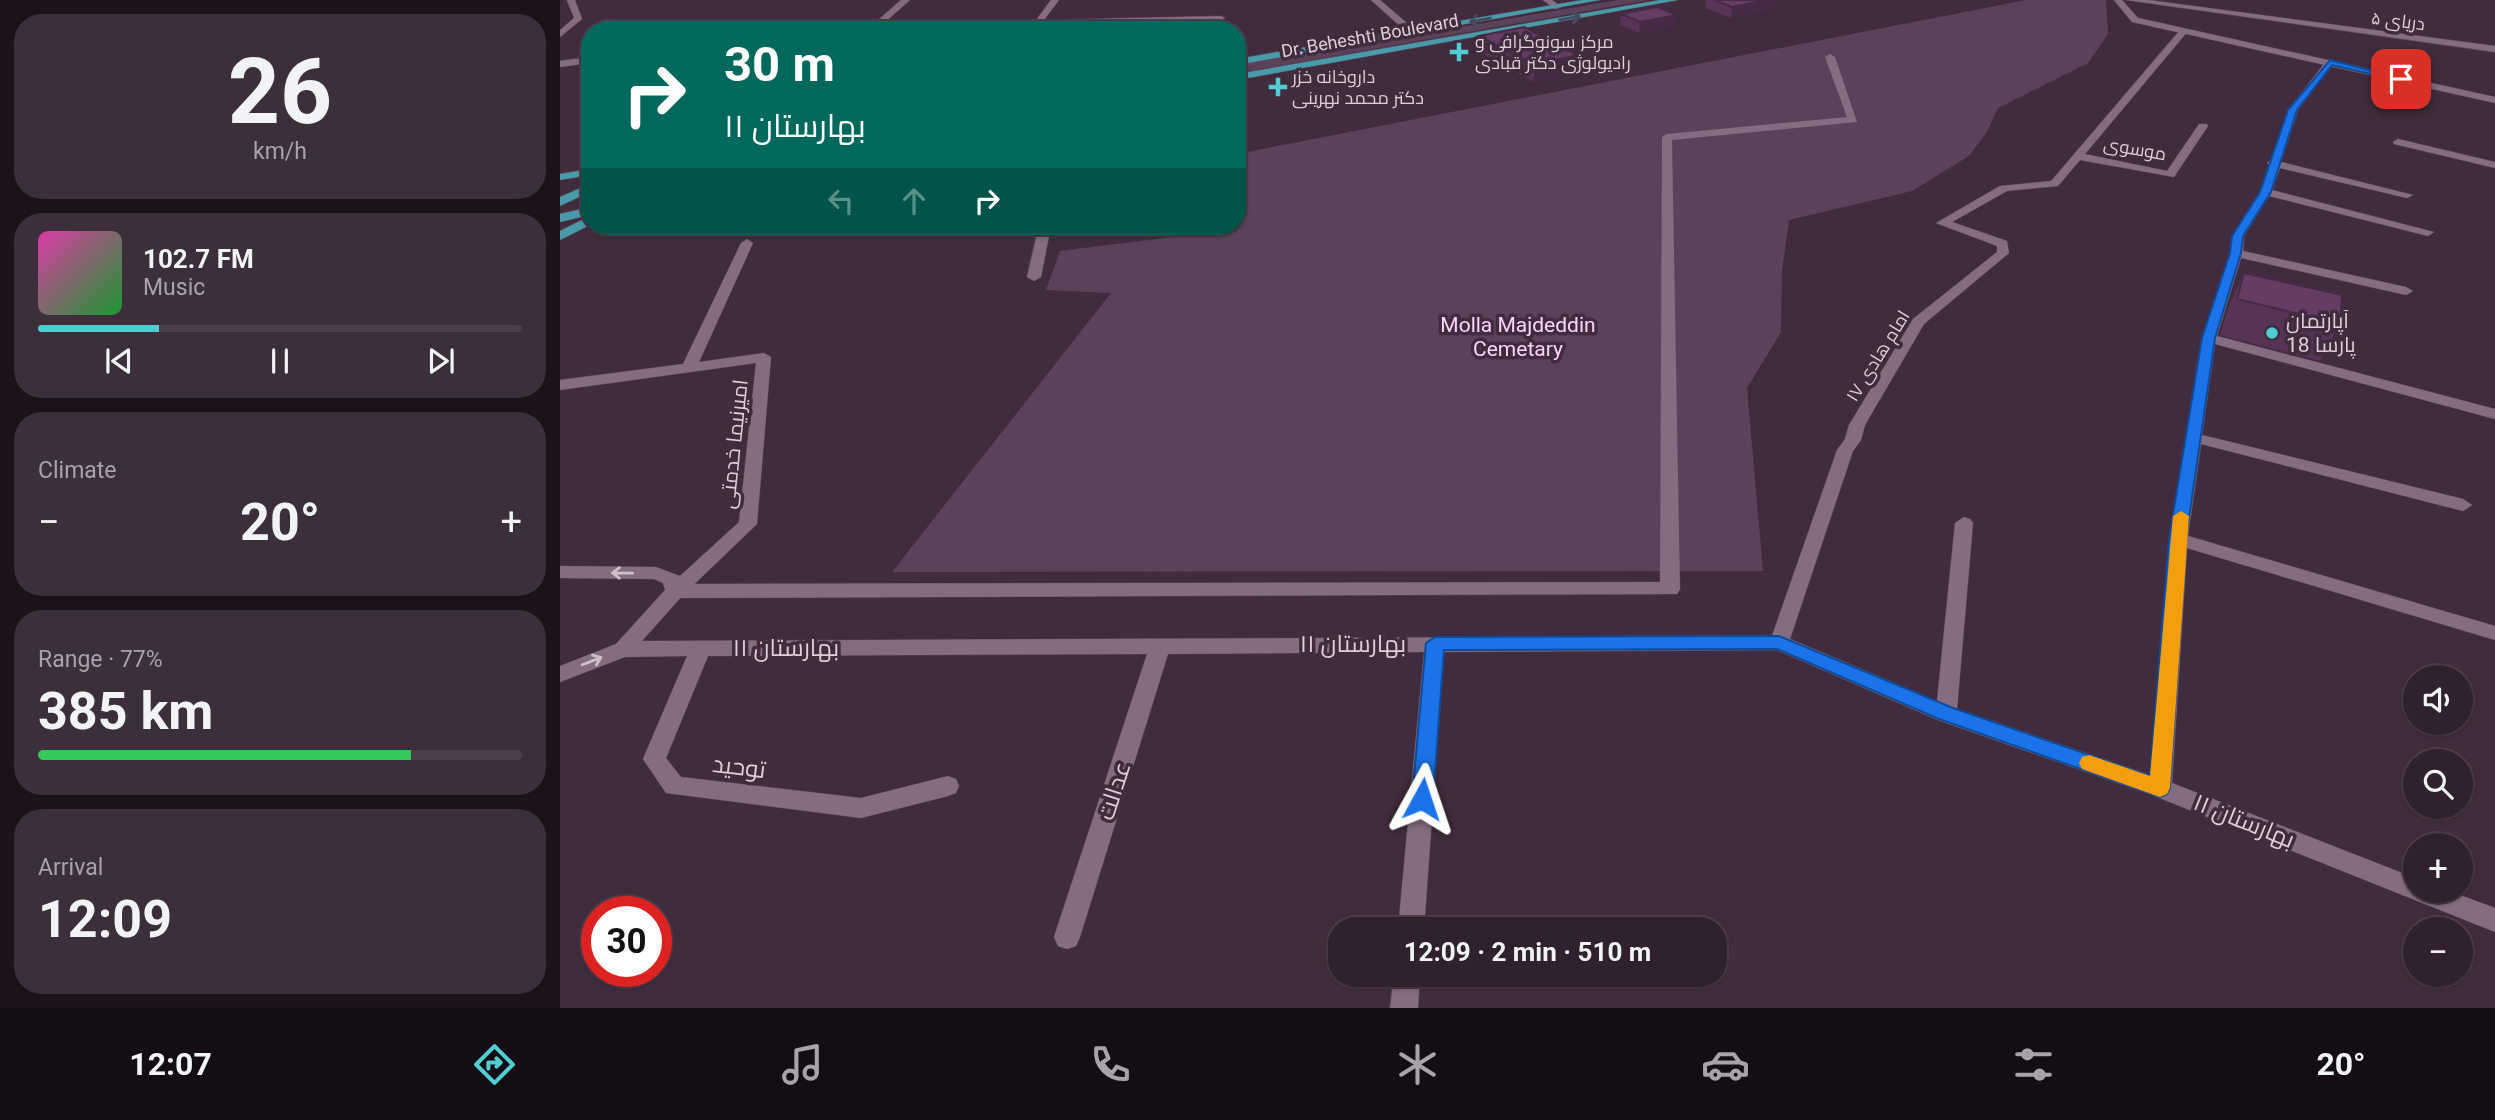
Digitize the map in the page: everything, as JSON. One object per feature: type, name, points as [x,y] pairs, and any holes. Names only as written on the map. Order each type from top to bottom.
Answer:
[{"type":"main road","name":"Dr. Beheshti Boulevard","points":[[1246,60],[1596,0]]},
{"type":"main road","name":"Dr. Beheshti Boulevard","points":[[1246,75],[1674,0]]},
{"type":"main road","points":[[560,177],[581,174]]},
{"type":"main road","points":[[560,202],[581,192]]},
{"type":"main road","points":[[560,218],[581,213]]},
{"type":"main road","points":[[560,236],[581,225]]},
{"type":"street","points":[[560,34],[578,19],[570,0]]},
{"type":"street","points":[[882,21],[906,0]]},
{"type":"street","points":[[1039,21],[1055,0]]},
{"type":"street","points":[[1375,0],[1412,32]]},
{"type":"street","points":[[1547,0],[1558,7]]},
{"type":"street","points":[[2118,0],[2130,18],[2495,100]]},
{"type":"street","name":"دریای ۵","points":[[2130,0],[2495,49]]},
{"type":"street","points":[[1151,21],[1221,18]]},
{"type":"street","name":"امام هادی ۱۷","points":[[1779,643],[1845,450],[1853,440],[1857,425],[1918,322],[2003,253],[2003,244],[1942,223],[2004,188],[2054,184],[2184,31]]},
{"type":"street","points":[[560,674],[623,649],[675,591],[1670,589],[1667,137],[1853,120],[1830,57]]},
{"type":"street","points":[[560,64],[581,61]]},
{"type":"street","points":[[2160,788],[2178,539],[2209,338],[2236,253],[2238,236],[2266,192],[2273,163],[2293,110],[2330,62]]},
{"type":"street","name":"موسوی","points":[[2078,156],[2170,175],[2203,126]]},
{"type":"street","points":[[2398,142],[2495,165]]},
{"type":"street","points":[[2273,163],[2407,195]]},
{"type":"street","points":[[2266,192],[2428,232]]},
{"type":"street","points":[[1034,277],[1043,235]]},
{"type":"street","points":[[560,385],[690,368],[747,243]]},
{"type":"street","points":[[2236,253],[2406,291]]},
{"type":"street","points":[[2209,338],[2495,414]]},
{"type":"street","name":"امیرنیما خدمتی","points":[[675,591],[748,524],[764,358],[690,368]]},
{"type":"street","points":[[2192,437],[2463,505]]},
{"type":"street","points":[[1946,714],[1964,523]]},
{"type":"street","points":[[2178,539],[2495,633]]},
{"type":"street","points":[[560,572],[656,573],[672,579],[675,591]]},
{"type":"street","points":[[1412,917],[1435,643]]},
{"type":"street","name":"بهارستان ۱۱","points":[[623,649],[1779,643],[1946,714],[2160,788],[2403,884]]},
{"type":"street","name":"عدالت","points":[[1067,937],[1160,646]]},
{"type":"street","name":"توحید","points":[[701,648],[654,759],[674,786],[862,808],[948,786]]},
{"type":"street","points":[[2451,903],[2495,920]]},
{"type":"street","points":[[1404,1008],[1406,987]]},
{"type":"green space","points":[[1618,0],[1649,0],[1246,71],[1246,63]]},
{"type":"green space","name":"Molla Majdeddin Cemetary","points":[[2026,0],[2106,0],[2108,34],[2088,63],[1998,108],[1987,132],[1969,156],[1912,191],[1789,220],[1782,271],[1781,332],[1747,388],[1763,571],[892,572],[1111,293],[1046,290],[1060,251],[1172,235],[1246,235],[1246,152]]},
{"type":"building","points":[[1714,0],[1767,0],[1732,7]]},
{"type":"building","points":[[1657,7],[1677,15],[1640,22],[1621,14]]},
{"type":"building","points":[[1524,27],[1578,55],[1534,65],[1479,36]]},
{"type":"building","points":[[2244,273],[2342,295],[2340,324],[2237,299]]},
{"type":"slow traffic","points":[[2089,763],[2160,788],[2181,516]]},
{"type":"place","name":"مركز سونوگرافی و راديولوژی دكتر قبادی","points":[[1459,52]]},
{"type":"place","name":"داروخانه خزر دکتر محمد نهرینی","points":[[1278,87]]},
{"type":"place","name":"آپارتمان پارسا 18","points":[[2272,333]]},
{"type":"route","points":[[1422,799],[1435,643],[1779,643],[1946,714],[2160,788],[2178,539],[2192,437],[2209,338],[2236,253],[2238,236],[2266,192],[2273,163],[2293,110],[2330,62],[2401,79]]}]
